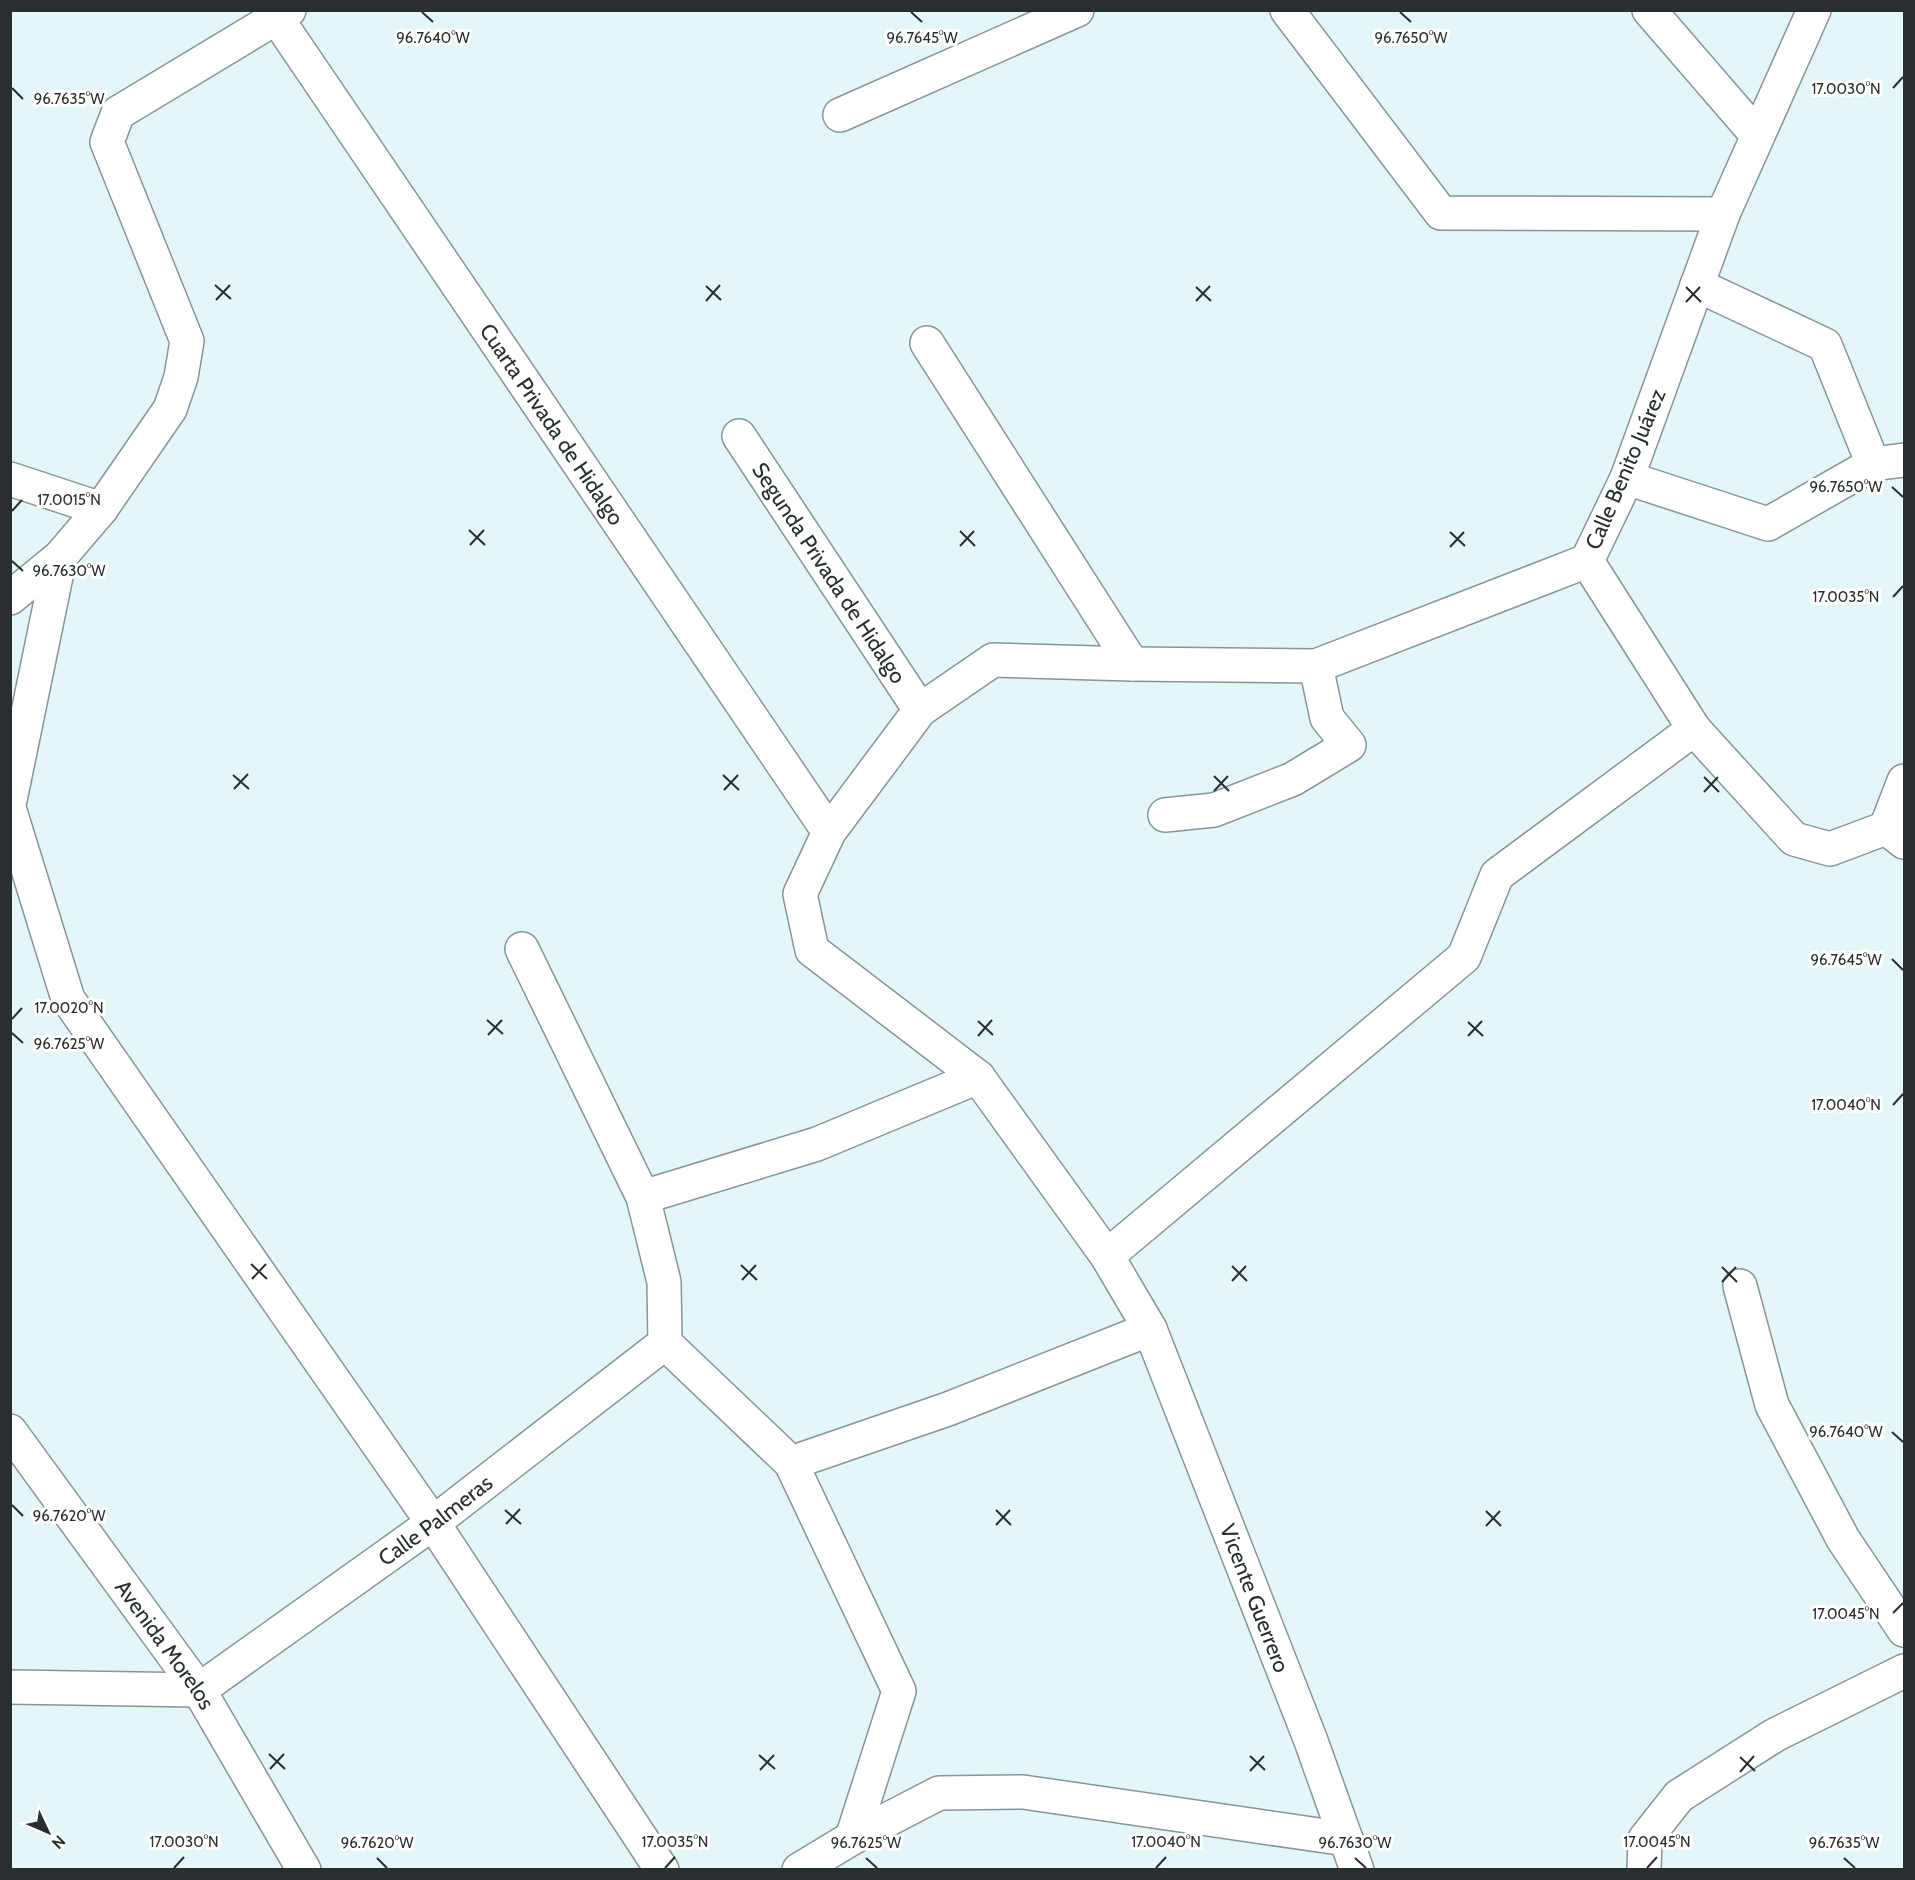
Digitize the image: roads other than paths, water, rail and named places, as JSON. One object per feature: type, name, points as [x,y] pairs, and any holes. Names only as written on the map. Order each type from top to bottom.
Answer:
[{"type":"street","points":[[840,116],[1077,10]]},
{"type":"street","points":[[1287,10],[1441,213],[1723,214]]},
{"type":"street","points":[[1649,10],[1757,135]]},
{"type":"street","name":"Calle Benito Juárez","points":[[1814,10],[1723,214],[1627,478],[1587,561],[1694,729],[1794,840],[1830,849],[1895,835]]},
{"type":"street","points":[[10,598],[60,557],[101,509],[170,409],[180,377],[187,341],[107,142],[118,113],[283,14]]},
{"type":"street","name":"Cuarta Privada de Hidalgo","points":[[283,14],[829,832]]},
{"type":"street","points":[[1627,478],[1768,524],[1889,462],[1825,345],[1697,285]]},
{"type":"street","points":[[927,343],[1132,664]]},
{"type":"street","name":"Segunda Privada de Hidalgo","points":[[739,436],[920,710]]},
{"type":"street","points":[[10,479],[101,509]]},
{"type":"street","points":[[10,800],[60,557]]},
{"type":"street","points":[[1165,815],[1214,810],[1293,779],[1349,745],[1326,718],[1316,666],[1587,561]]},
{"type":"street","name":"Vicente Guerrero","points":[[1316,666],[993,660],[920,710],[829,832],[800,894],[812,950],[978,1077],[1107,1256],[1150,1329],[1311,1741],[1357,1869]]},
{"type":"street","points":[[1107,1256],[1464,957],[1497,875],[1694,729]]},
{"type":"street","points":[[1895,835],[1905,781]]},
{"type":"street","points":[[10,811],[68,999],[433,1523],[662,1869]]},
{"type":"street","points":[[522,949],[643,1197],[664,1282],[665,1343],[791,1462],[899,1691],[852,1838]]},
{"type":"street","points":[[643,1197],[817,1144],[978,1077]]},
{"type":"street","points":[[1740,1286],[1772,1405],[1843,1539],[1905,1630]]},
{"type":"street","points":[[791,1462],[948,1409],[1150,1329]]},
{"type":"street","name":"Calle Palmeras","points":[[199,1690],[433,1523],[665,1343]]},
{"type":"street","name":"Avenida Morelos","points":[[10,1431],[199,1690],[304,1869]]},
{"type":"street","points":[[1644,1869],[1645,1839],[1679,1796],[1776,1735],[1905,1671]]},
{"type":"street","points":[[10,1687],[199,1690]]},
{"type":"street","points":[[799,1869],[852,1838],[939,1793],[1023,1792],[1346,1839]]}]
